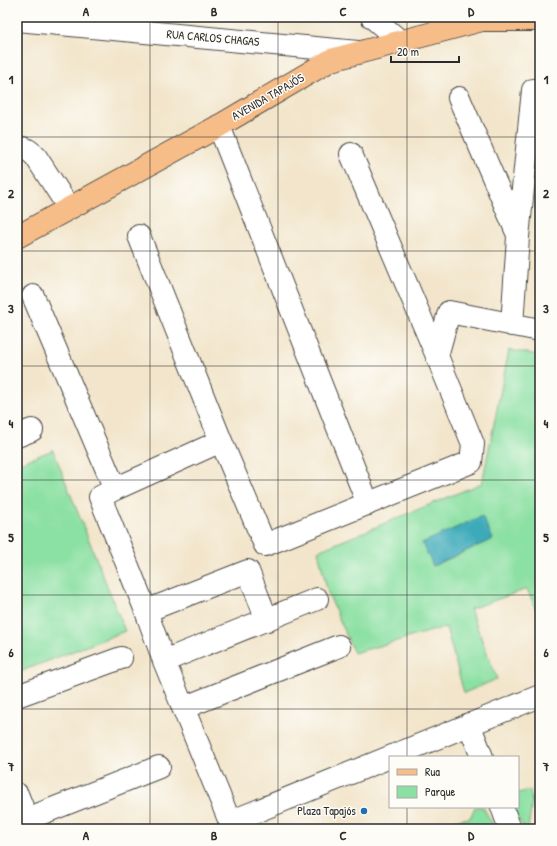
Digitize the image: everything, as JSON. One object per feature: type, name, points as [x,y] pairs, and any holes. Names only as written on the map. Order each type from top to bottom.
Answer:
[{"type":"main road","name":"AVENIDA TAPAJÓS","points":[[17,237],[219,126],[331,60],[482,20],[540,20]]},
{"type":"street","points":[[372,17],[401,42]]},
{"type":"street","name":"RUA CARLOS CHAGAS","points":[[17,20],[362,52]]},
{"type":"street","points":[[512,324],[518,237],[533,90]]},
{"type":"street","points":[[460,98],[518,237]]},
{"type":"street","points":[[219,126],[368,504]]},
{"type":"street","points":[[17,148],[29,150],[36,157],[69,208]]},
{"type":"street","points":[[139,236],[221,441],[265,545],[471,462],[472,444],[437,356],[351,154]]},
{"type":"street","points":[[33,296],[115,489]]},
{"type":"street","points":[[437,356],[449,312],[540,330]]},
{"type":"street","points":[[221,441],[100,497],[146,610],[164,661],[230,822],[389,757]]},
{"type":"street","points":[[146,610],[248,572],[267,620]]},
{"type":"street","points":[[164,661],[317,599]]},
{"type":"street","points":[[183,708],[339,646]]},
{"type":"street","points":[[17,696],[121,658]]},
{"type":"street","points":[[391,756],[540,696]]},
{"type":"street","points":[[469,724],[482,756]]},
{"type":"street","points":[[17,794],[22,821],[159,767]]},
{"type":"street","points":[[502,808],[510,829]]},
{"type":"green space","points":[[509,350],[540,355],[540,618],[527,589],[470,609],[497,679],[464,693],[446,627],[354,653],[328,593],[318,551],[482,483]]},
{"type":"green space","points":[[53,450],[125,631],[17,673],[17,464]]},
{"type":"green space","points":[[530,790],[532,803],[528,829],[526,829],[519,821],[512,808],[519,808],[519,793]]},
{"type":"green space","points":[[475,808],[484,808],[493,825],[490,829],[458,829],[448,821],[470,818]]},
{"type":"water","points":[[482,516],[493,539],[433,566],[422,543]]},
{"type":"place","name":"Plaza Tapajós","points":[[364,811]]}]
